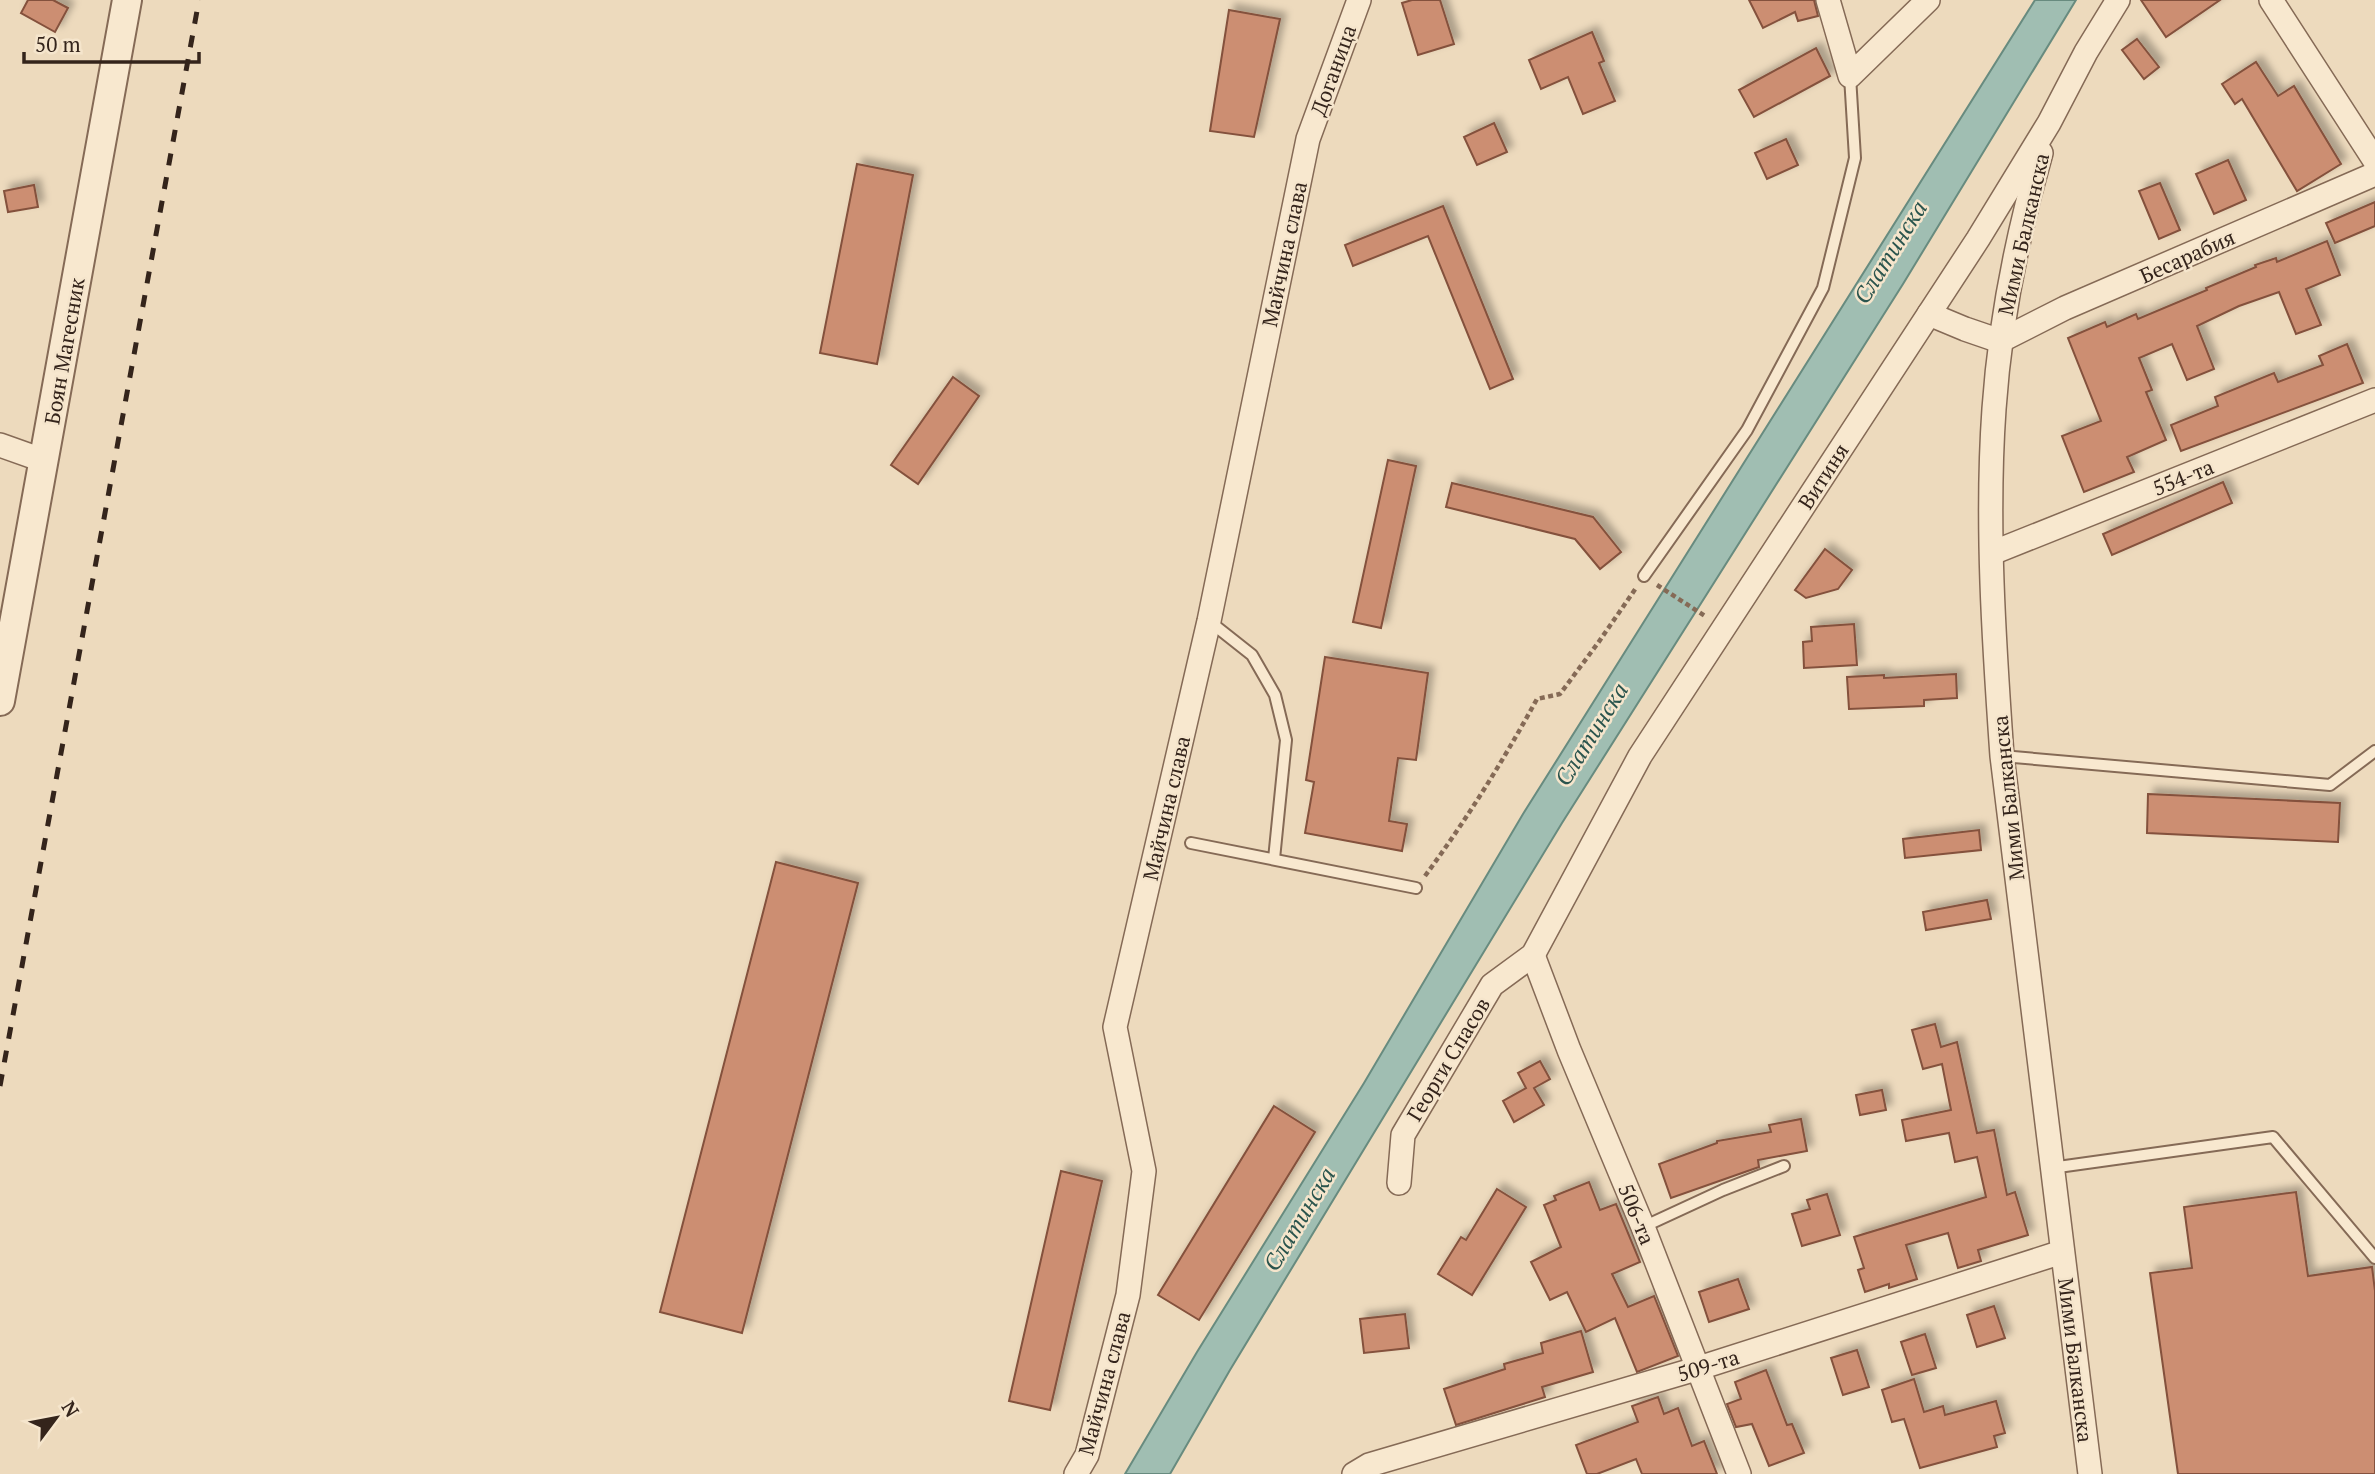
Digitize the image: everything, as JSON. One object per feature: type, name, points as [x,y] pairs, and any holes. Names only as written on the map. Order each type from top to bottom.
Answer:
[{"type":"street","name":"Боян Магесник","points":[[0,701],[127,0]]},
{"type":"street","name":"Доганица","points":[[1308,139],[1359,0]]},
{"type":"street","points":[[1828,0],[1850,76],[1928,0]]},
{"type":"street","name":"Витиня","points":[[1533,955],[1640,756],[1979,239],[2049,123],[2086,52],[2118,0]]},
{"type":"street","points":[[2272,0],[2375,161]]},
{"type":"street","name":"Мими Балканска","points":[[2049,123],[2029,195],[2000,341],[1994,411],[1992,553],[2002,756],[2091,1474]]},
{"type":"street","name":"Майчина слава","points":[[1076,1474],[1087,1455],[1128,1295],[1144,1171],[1115,1027],[1209,621],[1308,139]]},
{"type":"street","name":"Бесарабия","points":[[2000,341],[2065,308],[2375,174]]},
{"type":"street","points":[[1929,314],[1965,330],[2000,341]]},
{"type":"street","name":"554-та","points":[[1992,553],[2375,400]]},
{"type":"street","points":[[0,445],[45,461]]},
{"type":"street","name":"Георги Спасов","points":[[1399,1183],[1403,1135],[1492,985],[1533,955]]},
{"type":"street","name":"506-та","points":[[1533,955],[1739,1474]]},
{"type":"street","name":"509-та","points":[[1354,1474],[1369,1465],[1696,1369],[2062,1252]]},
{"type":"lane","points":[[1644,576],[1747,430],[1823,288],[1855,158],[1850,76]]},
{"type":"lane","points":[[1209,621],[1252,655],[1275,695],[1286,740],[1274,859]]},
{"type":"lane","points":[[2002,756],[2330,785],[2375,751]]},
{"type":"lane","points":[[1191,843],[1416,888]]},
{"type":"lane","points":[[2051,1168],[2273,1138],[2375,1258]]},
{"type":"lane","points":[[1643,1227],[1723,1190],[1784,1166]]},
{"type":"path","points":[[1416,888],[1462,826],[1537,699],[1560,694],[1644,576],[1724,628]]},
{"type":"water","name":"Слатинска","points":[[2035,0],[2076,0],[1903,284],[1562,823],[1230,1370],[1170,1474],[1125,1474],[1197,1352],[1364,1083],[1523,814]]},
{"type":"building","points":[[28,0],[53,0],[68,8],[55,32],[21,13]]},
{"type":"building","points":[[1412,0],[1440,0],[1454,44],[1418,55],[1402,3]]},
{"type":"building","points":[[1749,0],[1814,0],[1818,16],[1798,21],[1795,12],[1763,28]]},
{"type":"building","points":[[2141,0],[2220,0],[2166,37]]},
{"type":"building","points":[[1229,10],[1280,19],[1254,137],[1210,131]]},
{"type":"building","points":[[1592,32],[1604,61],[1599,63],[1615,101],[1583,114],[1568,77],[1541,89],[1529,60]]},
{"type":"building","points":[[2137,39],[2159,67],[2144,79],[2122,50]]},
{"type":"building","points":[[1816,48],[1830,76],[1754,117],[1739,90]]},
{"type":"building","points":[[2256,62],[2278,96],[2294,86],[2341,164],[2297,191],[2242,99],[2235,104],[2222,84]]},
{"type":"building","points":[[1494,123],[1507,152],[1477,165],[1464,137]]},
{"type":"building","points":[[1786,139],[1798,165],[1767,179],[1755,153]]},
{"type":"building","points":[[2228,160],[2246,200],[2214,214],[2196,174]]},
{"type":"building","points":[[857,164],[913,175],[877,364],[820,353]]},
{"type":"building","points":[[2160,183],[2180,230],[2159,239],[2139,191]]},
{"type":"building","points":[[34,185],[38,207],[8,212],[4,191]]},
{"type":"building","points":[[2375,202],[2375,226],[2335,243],[2326,223]]},
{"type":"building","points":[[1443,206],[1513,379],[1490,389],[1428,236],[1353,266],[1345,245]]},
{"type":"building","points":[[2327,241],[2340,275],[2306,289],[2321,325],[2296,334],[2279,292],[2239,306],[2197,326],[2214,369],[2187,380],[2172,344],[2139,358],[2152,390],[2146,392],[2166,440],[2127,457],[2134,472],[2084,492],[2062,436],[2101,421],[2068,338],[2105,322],[2107,327],[2136,314],[2138,319],[2207,290],[2206,288],[2256,267],[2255,265],[2276,258],[2277,262]]},
{"type":"building","points":[[2347,344],[2363,383],[2181,451],[2171,425],[2218,406],[2215,397],[2274,373],[2278,382],[2323,365],[2319,356]]},
{"type":"building","points":[[953,377],[979,396],[918,484],[891,465]]},
{"type":"building","points":[[1388,460],[1416,466],[1381,628],[1353,622]]},
{"type":"building","points":[[2223,482],[2232,503],[2112,555],[2103,534]]},
{"type":"building","points":[[1452,483],[1593,517],[1621,552],[1600,569],[1575,539],[1446,507]]},
{"type":"building","points":[[1825,549],[1852,570],[1838,589],[1806,598],[1795,590]]},
{"type":"building","points":[[1854,624],[1857,665],[1804,668],[1803,642],[1812,641],[1811,627]]},
{"type":"building","points":[[1325,657],[1428,673],[1416,760],[1398,758],[1389,821],[1407,824],[1402,851],[1305,833],[1314,782],[1306,780]]},
{"type":"building","points":[[1956,674],[1957,698],[1924,700],[1924,706],[1849,709],[1847,677]]},
{"type":"building","points":[[2148,794],[2340,803],[2338,842],[2147,833]]},
{"type":"building","points":[[1979,830],[1981,850],[1905,858],[1903,839]]},
{"type":"building","points":[[776,862],[858,883],[742,1333],[660,1312]]},
{"type":"building","points":[[1987,900],[1991,919],[1926,930],[1923,912]]},
{"type":"building","points":[[1935,1024],[1941,1047],[1957,1042],[1977,1133],[1994,1130],[2007,1195],[2015,1192],[2028,1235],[1978,1250],[1981,1261],[1958,1268],[1948,1233],[1906,1245],[1917,1279],[1865,1292],[1858,1270],[1864,1268],[1854,1237],[1986,1197],[1977,1157],[1955,1162],[1949,1133],[1906,1141],[1902,1120],[1951,1110],[1942,1064],[1923,1069],[1912,1030]]},
{"type":"building","points":[[1540,1061],[1550,1079],[1534,1088],[1544,1105],[1514,1122],[1503,1101],[1526,1088],[1518,1073]]},
{"type":"building","points":[[1882,1090],[1886,1110],[1860,1115],[1856,1095]]},
{"type":"building","points":[[1274,1106],[1315,1132],[1199,1320],[1158,1295]]},
{"type":"building","points":[[1801,1119],[1807,1151],[1758,1160],[1759,1167],[1671,1198],[1659,1164],[1717,1141],[1771,1132],[1769,1125]]},
{"type":"building","points":[[1061,1171],[1102,1181],[1050,1410],[1009,1401]]},
{"type":"building","points":[[1589,1182],[1600,1210],[1616,1204],[1640,1262],[1612,1274],[1628,1307],[1654,1296],[1678,1356],[1637,1372],[1615,1318],[1586,1332],[1567,1292],[1550,1300],[1531,1262],[1561,1247],[1544,1205],[1556,1200],[1554,1196]]},
{"type":"building","points":[[1497,1189],[1526,1207],[1472,1295],[1438,1274],[1461,1237],[1466,1240]]},
{"type":"building","points":[[2296,1192],[2308,1276],[2372,1267],[2375,1291],[2375,1474],[2178,1474],[2150,1273],[2192,1268],[2184,1207]]},
{"type":"building","points":[[1827,1194],[1840,1235],[1802,1246],[1792,1214],[1810,1209],[1807,1200]]},
{"type":"building","points":[[1738,1279],[1749,1309],[1709,1322],[1699,1292]]},
{"type":"building","points":[[1994,1306],[2005,1338],[1977,1347],[1967,1315]]},
{"type":"building","points":[[1405,1314],[1409,1348],[1364,1353],[1360,1319]]},
{"type":"building","points":[[1581,1331],[1593,1372],[1542,1387],[1545,1397],[1456,1425],[1444,1389],[1505,1369],[1504,1364],[1543,1353],[1541,1343]]},
{"type":"building","points":[[1925,1334],[1936,1368],[1912,1375],[1901,1342]]},
{"type":"building","points":[[1857,1350],[1869,1387],[1843,1395],[1831,1358]]},
{"type":"building","points":[[1766,1370],[1787,1425],[1792,1424],[1804,1453],[1769,1466],[1752,1424],[1736,1427],[1727,1404],[1741,1399],[1735,1382]]},
{"type":"building","points":[[1914,1379],[1924,1412],[1943,1406],[1945,1415],[1996,1401],[2005,1433],[1994,1436],[1997,1447],[1920,1468],[1904,1419],[1892,1422],[1882,1390]]},
{"type":"building","points":[[1658,1397],[1664,1414],[1678,1408],[1692,1446],[1704,1441],[1717,1474],[1642,1474],[1636,1459],[1597,1474],[1587,1474],[1576,1445],[1638,1422],[1632,1406]]},
{"type":"railway","points":[[0,1086],[199,0]]}]
